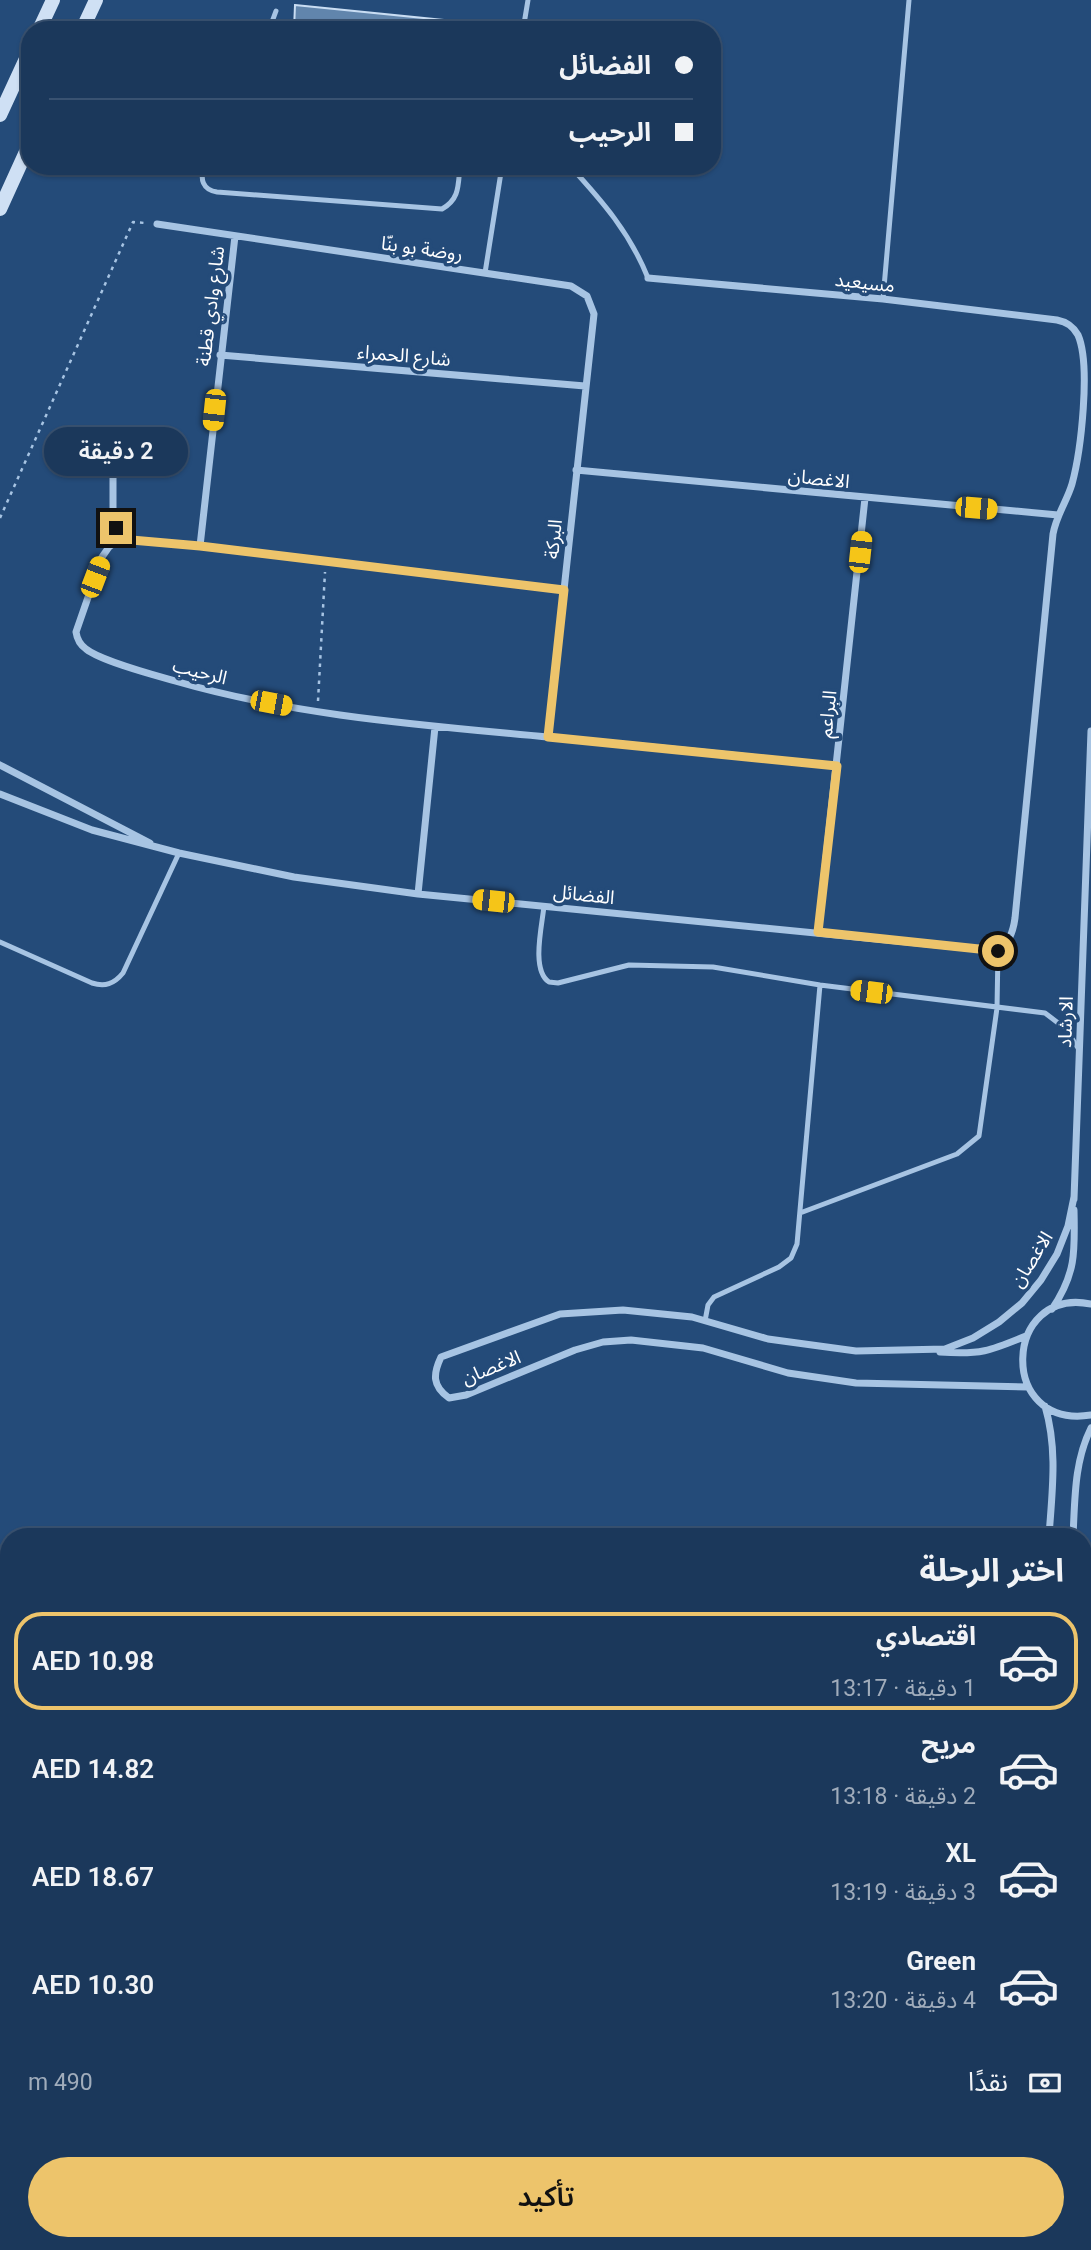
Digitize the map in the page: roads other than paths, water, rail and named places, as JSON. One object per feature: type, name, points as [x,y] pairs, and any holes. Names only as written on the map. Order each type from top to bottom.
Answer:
[{"type":"main road","points":[[43,21],[53,0]]},
{"type":"main road","points":[[86,21],[96,0]]},
{"type":"main road","points":[[0,115],[21,70]]},
{"type":"main road","points":[[0,209],[21,163]]},
{"type":"street","name":"روضة بو بنّا","points":[[157,224],[571,286],[587,296],[594,314],[585,386]]},
{"type":"street","name":"شارع وادي قطنة","points":[[200,546],[234,236]]},
{"type":"street","name":"مسيعيد","points":[[649,278],[883,299],[1067,323],[1074,329],[1082,349],[1085,372],[1080,445],[1069,492],[1058,515]]},
{"type":"street","name":"شارع الحمراء","points":[[220,355],[585,386]]},
{"type":"street","name":"البركة","points":[[548,737],[585,386]]},
{"type":"street","points":[[113,469],[113,507],[120,539],[200,546],[564,590]]},
{"type":"street","name":"الاغصان","points":[[576,470],[1058,515]]},
{"type":"street","name":"البراعم","points":[[818,932],[865,498]]},
{"type":"street","points":[[998,951],[1006,944],[1013,931],[1015,918],[1058,515]]},
{"type":"street","name":"الرحيب","points":[[120,539],[109,547],[102,557],[79,618],[76,632],[78,641],[84,649],[94,654],[189,685],[317,712],[436,727],[837,766]]},
{"type":"street","points":[[418,894],[436,727]]},
{"type":"street","name":"الارشاد","points":[[1026,1335],[1063,1294],[1075,1255],[1074,1197],[1091,731]]},
{"type":"street","name":"الفضائل","points":[[0,765],[160,848]]},
{"type":"street","name":"الفضائل","points":[[0,794],[92,830],[178,853],[294,877],[418,894],[998,951]]},
{"type":"street","name":"الاغصان","points":[[1028,1387],[856,1383],[788,1373],[703,1348],[631,1340],[603,1342],[575,1350],[467,1395],[449,1398],[442,1394],[434,1372],[441,1357],[561,1314],[623,1310],[692,1317],[768,1339],[856,1351],[945,1349],[973,1338],[1022,1303],[1057,1254],[1068,1226],[1074,1197]]},
{"type":"street","points":[[1052,1309],[1074,1303],[1091,1304]]},
{"type":"street","name":"الاغصان","points":[[915,1350],[972,1354],[992,1350],[1026,1335]]},
{"type":"street","points":[[1026,1335],[1021,1358],[1028,1387],[1045,1406],[1051,1427],[1054,1456],[1050,1528]]},
{"type":"street","points":[[1045,1406],[1072,1416],[1091,1415]]},
{"type":"street","points":[[1073,1528],[1076,1483],[1082,1449],[1091,1429]]},
{"type":"lane","points":[[524,21],[528,0]]},
{"type":"lane","points":[[883,299],[909,0]]},
{"type":"lane","points":[[273,21],[276,11]]},
{"type":"lane","points":[[203,175],[205,186],[210,191],[217,192],[442,209],[452,204],[458,195],[459,175]]},
{"type":"lane","points":[[485,273],[500,175]]},
{"type":"lane","points":[[578,175],[617,218],[649,278]]},
{"type":"lane","points":[[0,942],[92,983],[109,984],[117,980],[178,853]]},
{"type":"lane","points":[[544,906],[538,962],[540,972],[549,982],[558,983],[629,965],[713,967],[820,985],[1045,1013],[1066,1029],[1080,1051]]},
{"type":"lane","points":[[800,1213],[957,1154],[979,1136],[997,1008],[998,951]]},
{"type":"lane","points":[[705,1321],[708,1305],[714,1297],[779,1267],[791,1258],[797,1244],[820,985]]}]
